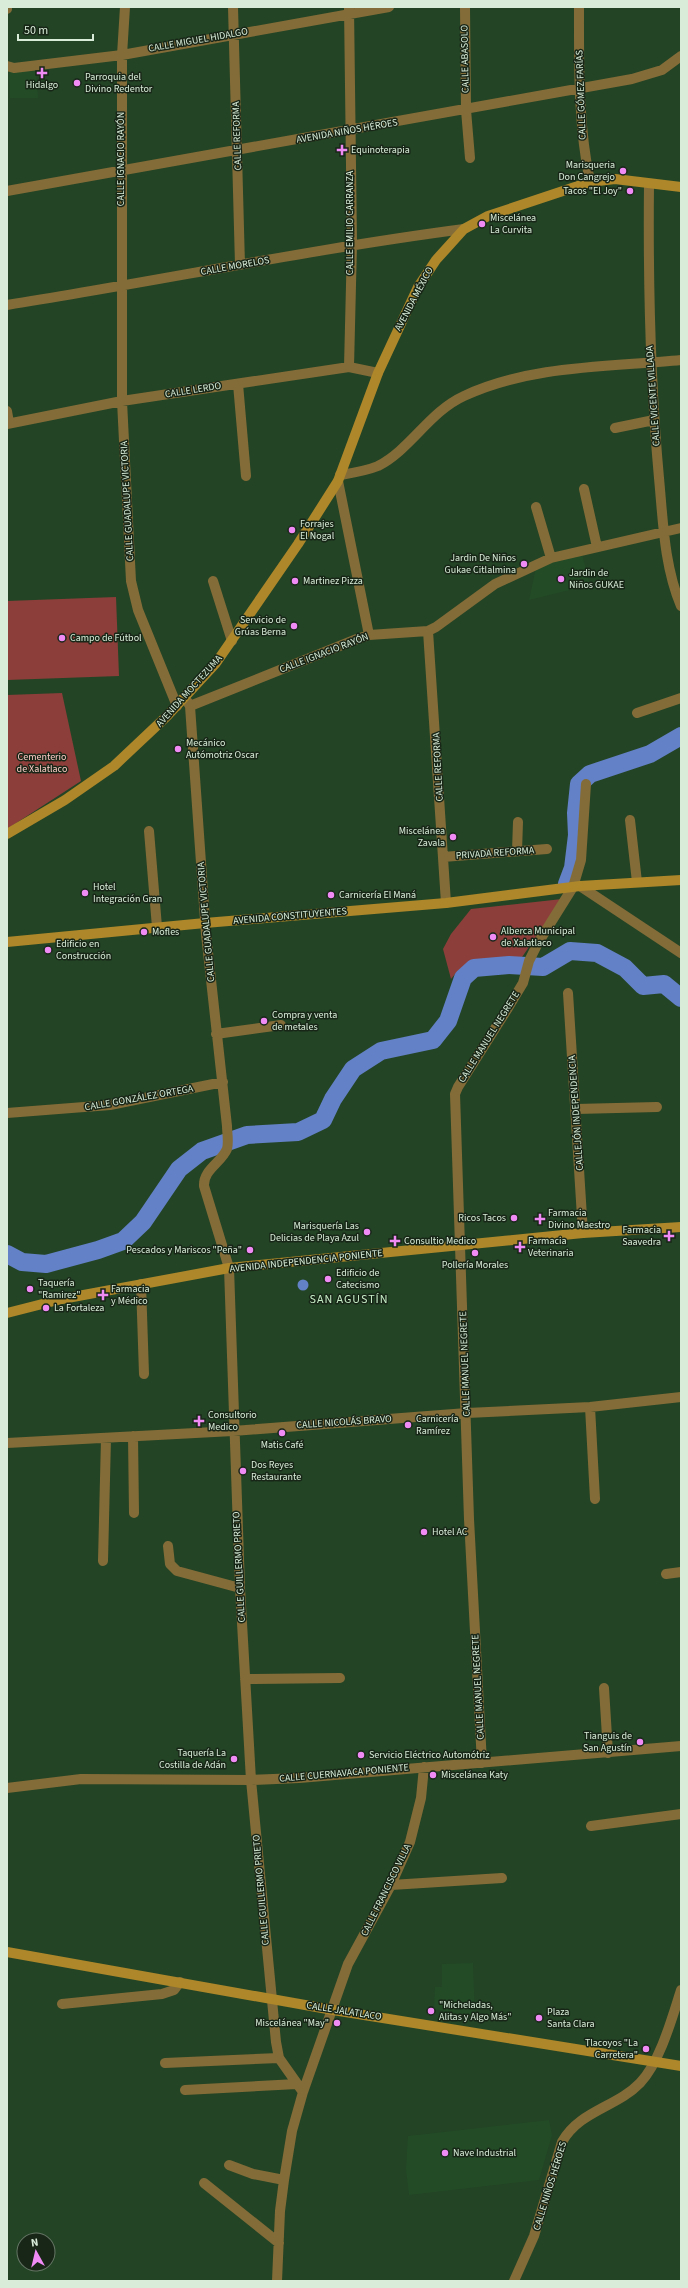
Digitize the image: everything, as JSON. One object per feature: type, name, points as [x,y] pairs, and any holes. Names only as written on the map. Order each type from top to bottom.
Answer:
[{"type":"main road","points":[[590,182],[615,179],[681,187]]},
{"type":"main road","name":"AVENIDA MÉXICO","points":[[339,478],[378,372],[418,287],[436,260],[464,229],[488,216],[590,182]]},
{"type":"main road","name":"AVENIDA MOCTEZUMA","points":[[7,834],[65,800],[114,766],[177,706],[187,702],[232,641],[339,478]]},
{"type":"main road","name":"AVENIDA CONSTITUYENTES","points":[[7,942],[157,927],[446,903],[576,887],[681,880]]},
{"type":"main road","name":"AVENIDA INDEPENDENCIA PONIENTE","points":[[7,1313],[33,1305],[229,1268],[584,1234],[681,1228]]},
{"type":"main road","name":"CALLE JALATLACO","points":[[7,1952],[333,2010],[681,2066]]},
{"type":"street","name":"CALLE IGNACIO RAYÓN","points":[[122,286],[122,54],[125,7]]},
{"type":"street","name":"CALLE REFORMA","points":[[233,7],[240,265]]},
{"type":"street","name":"CALLE MIGUEL HIDALGO","points":[[7,66],[14,68],[122,54],[349,10],[389,7]]},
{"type":"street","name":"CALLE ABASOLO","points":[[464,7],[466,110],[470,158]]},
{"type":"street","name":"CALLE GÓMEZ FARÍAS","points":[[579,7],[579,89],[583,139],[590,182]]},
{"type":"street","name":"CALLE EMILIO CARRANZA","points":[[349,10],[349,131],[352,244],[349,367]]},
{"type":"street","name":"AVENIDA NIÑOS HÉROES","points":[[7,191],[466,110],[649,75],[662,70],[681,56]]},
{"type":"street","name":"CALLE VICENTE VILLADA","points":[[649,184],[650,363],[654,420],[664,531],[669,564],[681,606]]},
{"type":"street","name":"CALLE MORELOS","points":[[7,305],[122,286],[352,244],[464,229]]},
{"type":"street","name":"CALLE GUADALUPE VICTORIA","points":[[122,286],[122,401],[131,581],[134,596],[170,692],[177,706]]},
{"type":"street","points":[[369,636],[339,478],[377,466],[390,458],[438,412],[451,402],[478,390],[541,373],[681,360]]},
{"type":"street","name":"CALLE LERDO","points":[[8,423],[122,401],[349,367],[378,372]]},
{"type":"street","points":[[238,384],[246,476]]},
{"type":"street","points":[[7,411],[8,423]]},
{"type":"street","points":[[615,428],[654,420]]},
{"type":"street","points":[[584,489],[597,546]]},
{"type":"street","points":[[536,507],[551,558]]},
{"type":"street","name":"CALLE IGNACIO RAYÓN","points":[[187,702],[369,636],[428,631],[436,627],[494,584],[551,558],[597,546],[681,528]]},
{"type":"street","points":[[213,581],[232,641]]},
{"type":"street","name":"CALLE REFORMA","points":[[428,631],[446,903]]},
{"type":"street","points":[[637,713],[681,698]]},
{"type":"street","name":"CALLE GUADALUPE VICTORIA","points":[[187,702],[205,923],[216,1034],[223,1082],[228,1147]]},
{"type":"street","points":[[586,784],[581,860],[576,887],[681,953]]},
{"type":"street","points":[[630,820],[637,882]]},
{"type":"street","points":[[517,851],[518,822]]},
{"type":"street","points":[[149,831],[157,927]]},
{"type":"street","name":"PRIVADA REFORMA","points":[[443,857],[547,849]]},
{"type":"street","name":"CALLE MANUEL NEGRETE","points":[[482,1763],[469,1519],[467,1413],[455,1094],[523,983],[529,961],[576,887]]},
{"type":"street","name":"CALLEJÓN INDEPENDENCIA","points":[[568,993],[584,1234]]},
{"type":"street","points":[[216,1034],[281,1025]]},
{"type":"street","name":"CALLE GONZÁLEZ ORTEGA","points":[[7,1113],[110,1105],[223,1082]]},
{"type":"street","points":[[576,1110],[657,1107]]},
{"type":"street","name":"CALLE GUILLERMO PRIETO","points":[[228,1147],[223,1156],[206,1174],[204,1180],[229,1268],[240,1588],[251,1780],[271,1999],[280,2058]]},
{"type":"street","points":[[141,1284],[144,1374]]},
{"type":"street","name":"CALLE NICOLÁS BRAVO","points":[[7,1443],[234,1431],[467,1413],[590,1407],[681,1397]]},
{"type":"street","points":[[590,1407],[595,1499]]},
{"type":"street","points":[[133,1436],[134,1513]]},
{"type":"street","points":[[103,1561],[106,1438]]},
{"type":"street","points":[[168,1546],[170,1564],[177,1571],[240,1588]]},
{"type":"street","points":[[666,1574],[681,1572]]},
{"type":"street","points":[[245,1679],[340,1678]]},
{"type":"street","points":[[604,1688],[608,1753]]},
{"type":"street","name":"CALLE CUERNAVACA PONIENTE","points":[[7,1788],[81,1780],[251,1780],[482,1763],[681,1746]]},
{"type":"street","name":"CALLE FRANCISCO VILLA","points":[[333,2010],[348,1964],[390,1885],[410,1842],[418,1814],[424,1767]]},
{"type":"street","points":[[591,1826],[681,1814]]},
{"type":"street","points":[[390,1885],[502,1878]]},
{"type":"street","points":[[62,2004],[162,1994],[174,1990],[180,1982]]},
{"type":"street","name":"CALLE NIÑOS HÉROES","points":[[514,2281],[534,2236],[562,2142],[567,2133],[579,2121],[635,2087],[655,2062],[681,1992]]},
{"type":"street","points":[[277,2281],[284,2180],[300,2088],[333,2010]]},
{"type":"street","points":[[165,2063],[280,2058],[300,2088]]},
{"type":"street","points":[[185,2090],[300,2088]]},
{"type":"street","points":[[229,2165],[253,2174],[284,2180]]},
{"type":"street","points":[[204,2183],[279,2243]]},
{"type":"shaded area","points":[[36,70],[38,98],[10,98],[9,72]]},
{"type":"shaded area","name":"Jardin de Niños GUKAE","points":[[581,550],[590,585],[529,600],[537,563]]},
{"type":"shaded area","points":[[473,1963],[475,2016],[434,2009],[435,1987],[442,1987],[442,1964]]},
{"type":"shaded area","points":[[549,2120],[552,2135],[539,2180],[409,2195],[406,2170],[408,2136]]},
{"type":"green space","name":"Campo de Fútbol","points":[[116,597],[119,676],[7,680],[7,601]]},
{"type":"green space","name":"Cementerio de Xalatlaco","points":[[62,693],[81,781],[7,829],[7,695]]},
{"type":"green space","name":"Alberca Municipal de Xalatlaco","points":[[562,899],[520,960],[491,958],[474,961],[466,964],[451,979],[443,949],[451,934],[471,909]]},
{"type":"water","points":[[303,1279],[307,1281],[309,1285],[307,1289],[303,1291],[299,1289],[297,1285],[299,1281]]},
{"type":"waterway","points":[[567,884],[573,868],[577,835],[576,813],[579,784],[590,774],[650,754],[681,736]]},
{"type":"waterway","points":[[7,1254],[22,1262],[46,1264],[98,1250],[123,1241],[143,1222],[179,1169],[202,1151],[247,1135],[298,1132],[323,1120],[333,1099],[353,1069],[381,1051],[433,1040],[448,1021],[463,978],[474,968],[509,965],[543,967],[570,951],[597,953],[625,968],[643,986],[664,984],[681,998]]},
{"type":"place","name":"Hidalgo","points":[[42,73]]},
{"type":"place","name":"Parroquia del Divino Redentor","points":[[77,83]]},
{"type":"place","name":"Equinoterapia","points":[[342,150]]},
{"type":"place","name":"Marisqueria Don Cangrejo","points":[[623,171]]},
{"type":"place","name":"Tacos \"El Joy\"","points":[[630,191]]},
{"type":"place","name":"Miscelánea La Curvita","points":[[482,224]]},
{"type":"place","name":"Forrajes El Nogal","points":[[292,530]]},
{"type":"place","name":"Jardin De Niños Gukae Citlalmina","points":[[524,564]]},
{"type":"place","name":"Jardin de Niños GUKAE","points":[[561,579]]},
{"type":"place","name":"Martinez Pizza","points":[[295,581]]},
{"type":"place","name":"Servicio de Grúas Berna","points":[[294,626]]},
{"type":"place","name":"Campo de Fútbol","points":[[62,638]]},
{"type":"place","name":"Mecánico Autómotriz Oscar","points":[[178,749]]},
{"type":"place","name":"Miscelánea Zavala","points":[[453,837]]},
{"type":"place","name":"Hotel Integración Gran","points":[[85,893]]},
{"type":"place","name":"Carnicería El Maná","points":[[331,895]]},
{"type":"place","name":"Mofles","points":[[144,932]]},
{"type":"place","name":"Alberca Municipal de Xalatlaco","points":[[493,937]]},
{"type":"place","name":"Edificio en Construcción","points":[[48,950]]},
{"type":"place","name":"Compra y venta de metales","points":[[264,1021]]},
{"type":"place","name":"Ricos Tacos","points":[[514,1218]]},
{"type":"place","name":"Farmacia Divino Maestro","points":[[540,1219]]},
{"type":"place","name":"Marisquería Las Delicias de Playa Azul","points":[[367,1232]]},
{"type":"place","name":"Farmacia Saavedra","points":[[669,1236]]},
{"type":"place","name":"Consultio Medico","points":[[395,1241]]},
{"type":"place","name":"Farmacia Veterinaria","points":[[520,1247]]},
{"type":"place","name":"Pescados y Mariscos \"Peña\"","points":[[250,1250]]},
{"type":"place","name":"Pollería Morales","points":[[475,1253]]},
{"type":"place","name":"Edificio de Catecismo","points":[[328,1279]]},
{"type":"place","name":"Taquería \"Ramirez\"","points":[[30,1289]]},
{"type":"place","name":"Farmacia y Médico","points":[[103,1295]]},
{"type":"place","name":"La Fortaleza","points":[[46,1308]]},
{"type":"place","name":"Consultorio Medico","points":[[199,1421]]},
{"type":"place","name":"Carnicería Ramírez","points":[[408,1425]]},
{"type":"place","name":"Matis Café","points":[[282,1433]]},
{"type":"place","name":"Dos Reyes Restaurante","points":[[243,1471]]},
{"type":"place","name":"Hotel AC","points":[[424,1532]]},
{"type":"place","name":"Tianguis de San Agustín","points":[[640,1742]]},
{"type":"place","name":"Servicio Eléctrico Automótriz","points":[[361,1755]]},
{"type":"place","name":"Taquería La Costilla de Adán","points":[[234,1759]]},
{"type":"place","name":"Miscelánea Katy","points":[[433,1775]]},
{"type":"place","name":"\"Micheladas, Alitas y Algo Más\"","points":[[431,2011]]},
{"type":"place","name":"Plaza Santa Clara","points":[[539,2018]]},
{"type":"place","name":"Miscelánea \"May\"","points":[[337,2023]]},
{"type":"place","name":"Tlacoyos \"La Carretera\"","points":[[646,2049]]},
{"type":"place","name":"Nave Industrial","points":[[445,2153]]},
{"type":"district","name":"SAN AGUSTÍN","points":[[349,1299]]}]
